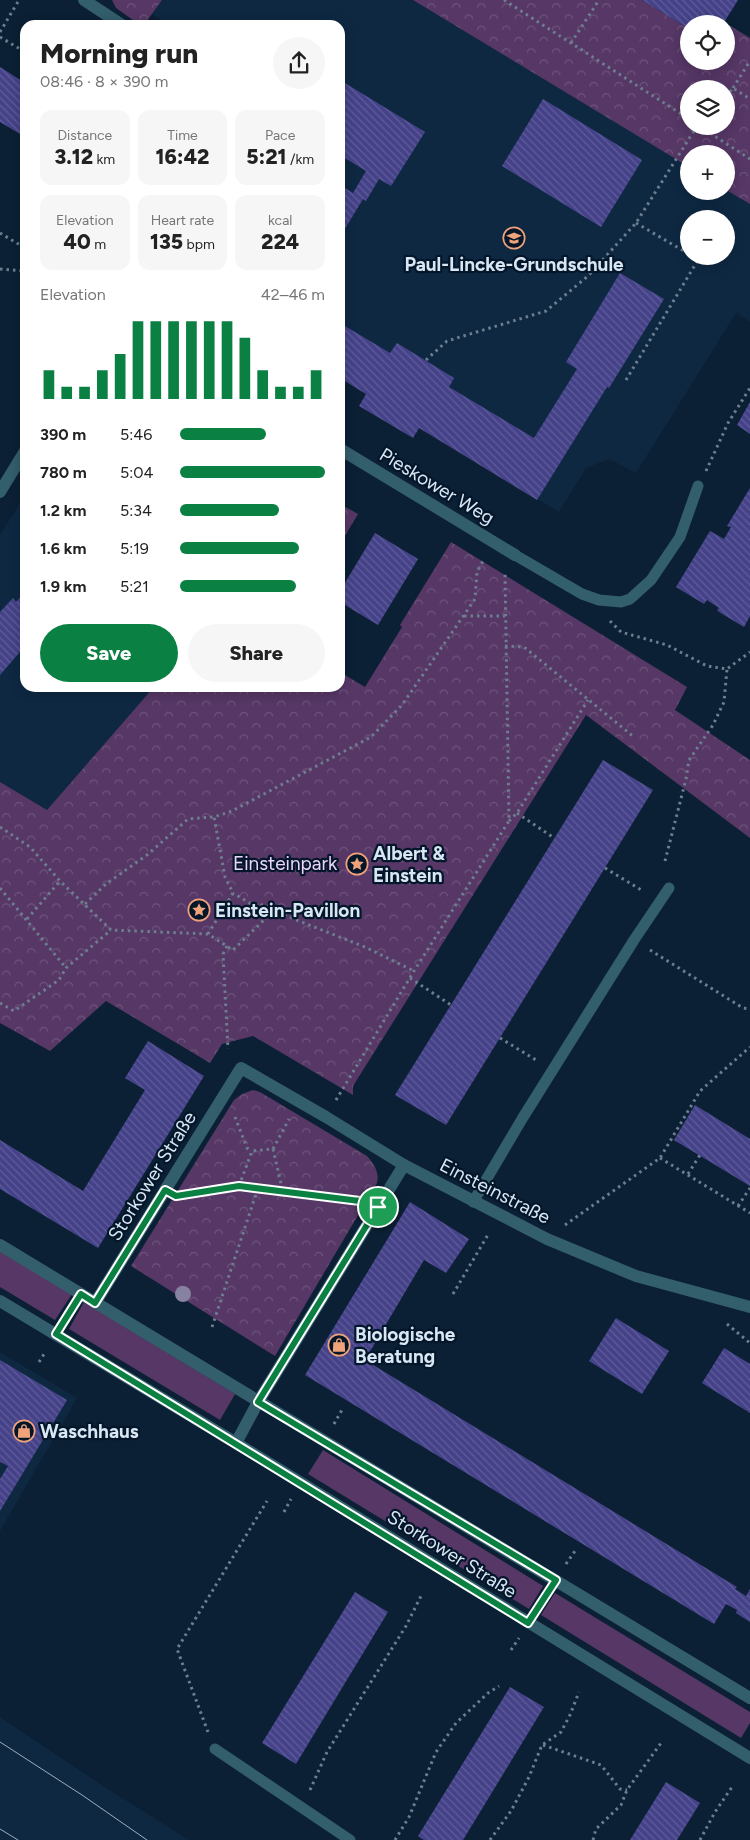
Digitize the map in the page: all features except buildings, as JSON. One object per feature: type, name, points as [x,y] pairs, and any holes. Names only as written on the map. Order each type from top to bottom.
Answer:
[{"type":"street","points":[[84,0],[114,20]]},
{"type":"street","name":"Pieskower Weg","points":[[345,452],[515,555]]},
{"type":"street","points":[[0,492],[20,459]]},
{"type":"street","name":"Einsteinstraße","points":[[241,1068],[404,1165],[473,1202],[547,1238],[636,1276],[750,1307]]},
{"type":"street","name":"Storkower Straße","points":[[95,1303],[241,1068]]},
{"type":"street","points":[[236,1443],[258,1402],[404,1165]]},
{"type":"street","name":"Storkower Straße","points":[[0,1245],[750,1698]]},
{"type":"street","name":"Storkower Straße","points":[[0,1301],[236,1443],[750,1758]]},
{"type":"lane","points":[[515,555],[582,594],[600,600],[621,602],[630,599],[651,580],[680,537],[698,486]]},
{"type":"lane","points":[[473,1202],[522,1119],[634,940],[669,888]]},
{"type":"lane","points":[[215,1749],[350,1840]]},
{"type":"path","points":[[0,32],[19,0]]},
{"type":"path","points":[[504,0],[680,113]]},
{"type":"path","points":[[571,43],[600,0]]},
{"type":"path","points":[[0,37],[20,49]]},
{"type":"path","points":[[735,85],[750,61]]},
{"type":"path","points":[[735,89],[750,99]]},
{"type":"path","points":[[426,360],[446,342],[546,311],[588,276],[636,223],[692,135]]},
{"type":"path","points":[[716,135],[750,158]]},
{"type":"path","points":[[636,223],[680,249]]},
{"type":"path","points":[[0,233],[20,245]]},
{"type":"path","points":[[626,380],[695,265]]},
{"type":"path","points":[[0,269],[20,271]]},
{"type":"path","points":[[698,486],[728,423],[750,388]]},
{"type":"path","points":[[509,821],[505,569],[515,555]]},
{"type":"path","points":[[85,904],[106,884],[147,855],[188,819],[214,817],[232,811],[371,737],[402,705],[475,599],[476,572],[485,558]]},
{"type":"path","points":[[600,600],[603,614],[621,632],[667,645],[707,666],[727,670]]},
{"type":"path","points":[[463,616],[505,616]]},
{"type":"path","points":[[505,646],[524,647],[634,737]]},
{"type":"path","points":[[665,861],[690,760],[713,724],[724,702],[727,670],[750,652]]},
{"type":"path","points":[[326,1117],[414,971],[509,821],[517,814],[588,700]]},
{"type":"path","points":[[517,814],[554,838]]},
{"type":"path","points":[[0,1003],[14,1011],[59,980],[66,968],[111,930],[208,934],[233,950],[266,919],[253,906],[233,893],[225,877],[214,817]]},
{"type":"path","points":[[0,827],[30,847],[60,881],[111,930]]},
{"type":"path","points":[[605,868],[644,892]]},
{"type":"path","points":[[27,920],[60,881]]},
{"type":"path","points":[[0,888],[66,968]]},
{"type":"path","points":[[208,934],[233,893]]},
{"type":"path","points":[[253,906],[265,905],[294,920],[365,948],[414,971]]},
{"type":"path","points":[[634,940],[743,1008],[750,1009]]},
{"type":"path","points":[[227,946],[222,954],[228,1049]]},
{"type":"path","points":[[410,978],[451,1005]]},
{"type":"path","points":[[500,1038],[541,1063]]},
{"type":"path","points":[[565,1225],[660,1158],[700,1091],[750,1047]]},
{"type":"path","points":[[222,1099],[229,1103],[247,1148],[252,1150],[273,1149]]},
{"type":"path","points":[[283,1192],[273,1149],[299,1101]]},
{"type":"path","points":[[239,1186],[252,1150]]},
{"type":"path","points":[[688,1174],[700,1156]]},
{"type":"path","points":[[660,1158],[750,1213]]},
{"type":"path","points":[[165,1190],[176,1196],[239,1186],[368,1202],[378,1207]]},
{"type":"path","points":[[212,1327],[258,1188]]},
{"type":"path","points":[[738,1206],[750,1188]]},
{"type":"path","points":[[453,1294],[489,1233]]},
{"type":"path","points":[[727,1324],[750,1343]]},
{"type":"path","points":[[215,1749],[177,1649],[267,1501]]},
{"type":"path","points":[[303,1808],[327,1752],[406,1626],[422,1596]]},
{"type":"path","points":[[395,1840],[409,1818],[436,1752],[456,1723],[498,1686]]},
{"type":"path","points":[[490,1840],[511,1811],[542,1745],[561,1732],[579,1692]]},
{"type":"path","points":[[593,1840],[596,1829],[621,1805],[627,1790],[661,1743]]},
{"type":"path","points":[[542,1745],[601,1765],[620,1789],[627,1790]]},
{"type":"path","points":[[700,1840],[715,1812],[732,1787]]},
{"type":"shaded area","name":"Paul-Lincke-Grundschule","points":[[162,0],[413,0],[680,162],[680,200],[735,200],[735,195],[750,204],[750,322],[736,313],[636,473],[609,459],[586,468],[559,512],[420,428],[413,438],[387,422],[366,394],[345,381],[345,20],[161,20],[152,14]]},
{"type":"shaded area","points":[[20,503],[20,692],[150,692],[47,810],[0,782],[0,535]]},
{"type":"shaded area","name":"Waschhaus","points":[[0,1352],[77,1398],[0,1531]]},
{"type":"shaded area","points":[[0,1717],[100,1784],[189,1840],[0,1840]]},
{"type":"green space","points":[[112,0],[162,0],[148,20],[133,20],[116,8]]},
{"type":"green space","points":[[413,0],[642,0],[680,23],[680,70],[735,70],[735,29],[750,38],[750,204],[735,195],[735,145],[680,145],[680,162]]},
{"type":"green space","points":[[345,507],[358,514],[345,536]]},
{"type":"green space","name":"Einsteinpark","points":[[451,542],[687,687],[675,710],[750,760],[750,838],[586,715],[353,1086],[353,1095],[253,1036],[222,1044],[210,1063],[106,1001],[50,1051],[0,1023],[0,782],[47,810],[150,692],[345,692],[345,675],[365,687],[402,627],[400,625]]},
{"type":"green space","points":[[253,1090],[260,1092],[367,1156],[377,1172],[377,1183],[275,1356],[131,1266],[234,1100],[242,1094]]},
{"type":"green space","points":[[0,1251],[72,1294],[55,1320],[0,1287]]},
{"type":"green space","points":[[84,1302],[235,1394],[220,1420],[69,1329]]},
{"type":"green space","points":[[323,1450],[543,1586],[529,1609],[308,1474]]},
{"type":"green space","points":[[555,1593],[750,1712],[750,1723],[741,1738],[541,1615]]},
{"type":"tram line","points":[[0,1742],[147,1840]]},
{"type":"tram line","points":[[0,1829],[18,1840]]},
{"type":"place","name":"Paul-Lincke-Grundschule","points":[[514,238]]},
{"type":"place","name":"Albert & Einstein","points":[[357,864]]},
{"type":"place","name":"Einstein-Pavillon","points":[[199,910]]},
{"type":"place","name":"Biologische Beratung","points":[[339,1345]]},
{"type":"place","name":"Waschhaus","points":[[24,1431]]},
{"type":"route","points":[[239,1186],[368,1202],[378,1207],[258,1402],[556,1580],[528,1623],[56,1334],[81,1294],[95,1303],[165,1190],[176,1196],[239,1186]]}]
